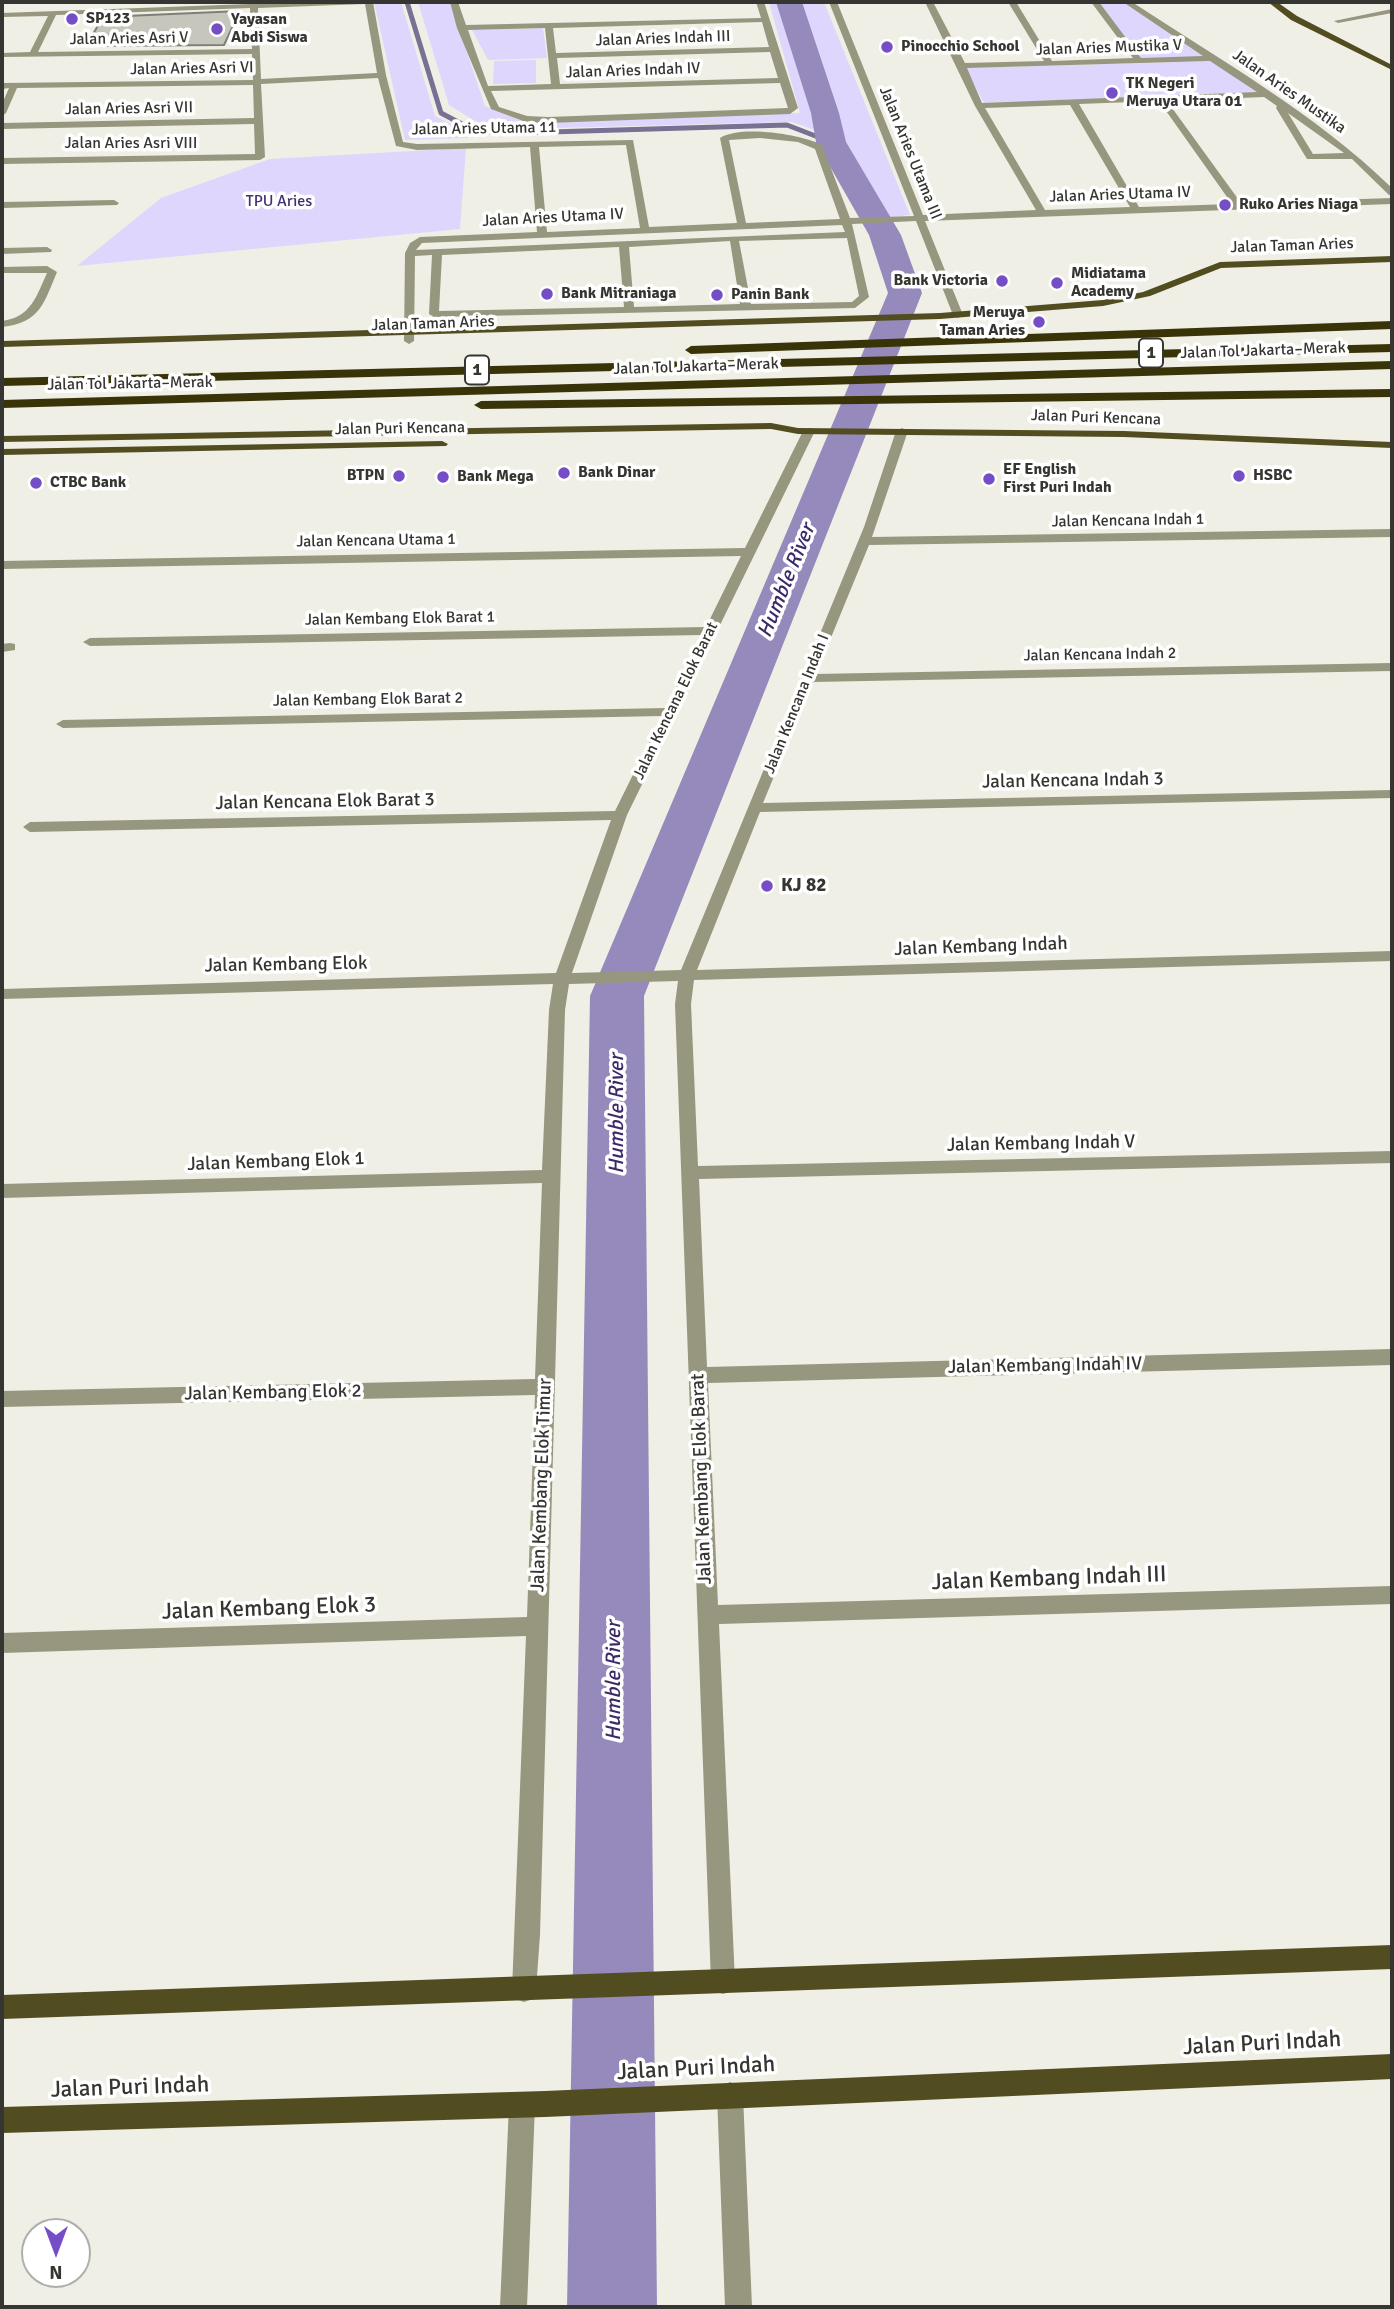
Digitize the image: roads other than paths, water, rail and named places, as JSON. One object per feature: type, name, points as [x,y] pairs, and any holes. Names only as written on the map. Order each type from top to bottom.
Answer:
[{"type":"highway","points":[[1318,314],[1392,312]]},
{"type":"highway","points":[[1038,337],[1167,323],[1281,315]]},
{"type":"highway","points":[[678,351],[1392,325]]},
{"type":"highway","name":"Jalan Tol Jakarta–Merak","points":[[2,382],[1392,348]]},
{"type":"highway","points":[[162,378],[192,369],[232,365],[624,352]]},
{"type":"highway","name":"Jalan Tol Jakarta–Merak","points":[[2,404],[1392,365]]},
{"type":"highway","points":[[311,397],[366,403],[418,404],[787,403],[1392,393]]},
{"type":"main road","points":[[1272,2],[1294,18],[1392,68]]},
{"type":"main road","name":"Jalan Taman Aries","points":[[2,354],[958,315],[1103,303],[1146,294],[1220,265],[1392,259]]},
{"type":"main road","name":"Jalan Taman Aries","points":[[2,344],[409,336]]},
{"type":"main road","name":"Jalan Puri Kencana","points":[[2,439],[771,426],[809,431],[1124,434],[1392,445]]},
{"type":"main road","name":"Jalan Puri Kencana","points":[[2,452],[772,437],[809,431]]},
{"type":"main road","points":[[2,2007],[535,1990],[1392,1957]]},
{"type":"main road","name":"Jalan Puri Indah","points":[[2,2120],[533,2104],[1392,2066]]},
{"type":"street","points":[[2,15],[362,2]]},
{"type":"street","name":"Jalan Aries Utama 11","points":[[369,2],[382,75],[399,145],[416,147],[626,142],[631,144],[645,230]]},
{"type":"street","points":[[454,2],[461,28],[495,109],[526,119],[790,111],[794,108],[760,2]]},
{"type":"street","name":"Jalan Aries Utama III","points":[[833,2],[915,220],[958,315]]},
{"type":"street","points":[[929,2],[979,106],[1042,213]]},
{"type":"street","points":[[1012,2],[1050,64]]},
{"type":"street","points":[[1095,2],[1139,61]]},
{"type":"street","name":"Jalan Aries Mustika","points":[[1127,2],[1215,58],[1354,156],[1392,193]]},
{"type":"street","points":[[254,7],[258,121]]},
{"type":"street","points":[[1338,21],[1392,11]]},
{"type":"street","points":[[33,54],[53,14]]},
{"type":"street","points":[[461,28],[765,20]]},
{"type":"street","points":[[550,26],[556,87]]},
{"type":"street","name":"Jalan Aries Indah III","points":[[553,56],[774,49]]},
{"type":"street","name":"Jalan Aries Asri V","points":[[2,55],[256,51]]},
{"type":"street","name":"Jalan Aries Mustika V","points":[[962,66],[1215,58]]},
{"type":"street","name":"Jalan Aries Asri VI","points":[[2,86],[257,82],[382,75]]},
{"type":"street","name":"Jalan Aries Indah IV","points":[[485,89],[783,80]]},
{"type":"street","points":[[2,113],[14,86]]},
{"type":"street","points":[[979,106],[1161,98],[1270,97],[1310,157],[1354,156]]},
{"type":"street","points":[[1161,98],[1238,206]]},
{"type":"street","points":[[1073,102],[1136,210]]},
{"type":"street","name":"Jalan Aries Asri VII","points":[[2,125],[258,121]]},
{"type":"street","name":"Jalan Aries Asri VIII","points":[[2,161],[260,157],[258,121]]},
{"type":"street","points":[[422,315],[855,305],[861,302],[864,297],[848,222],[819,147],[810,141],[788,137],[729,137],[723,141],[742,225]]},
{"type":"street","points":[[534,144],[542,235]]},
{"type":"street","name":"Jalan Aries Utama IV","points":[[410,253],[415,242],[429,239],[1392,201]]},
{"type":"street","points":[[2,205],[114,203]]},
{"type":"street","points":[[422,315],[410,253],[851,235]]},
{"type":"street","points":[[734,239],[746,307]]},
{"type":"street","points":[[624,244],[629,310]]},
{"type":"street","points":[[2,251],[47,250]]},
{"type":"street","points":[[409,336],[422,315],[437,253]]},
{"type":"street","points":[[2,270],[47,269],[52,272],[32,315],[15,324],[2,324]]},
{"type":"street","name":"Jalan Kencana Indah I","points":[[678,977],[754,808],[808,678],[864,541],[902,430]]},
{"type":"street","name":"Jalan Kencana Elok Barat","points":[[566,979],[620,815],[809,431]]},
{"type":"street","name":"Jalan Kencana Indah 1","points":[[864,541],[1392,533]]},
{"type":"street","name":"Jalan Kencana Utama 1","points":[[2,565],[751,552]]},
{"type":"street","name":"Jalan Kembang Elok Barat 1","points":[[90,642],[710,631]]},
{"type":"street","name":"Jalan Kencana Indah 2","points":[[808,678],[1392,667]]},
{"type":"street","name":"Jalan Kembang Elok Barat 2","points":[[64,724],[672,712]]},
{"type":"street","name":"Jalan Kencana Indah 3","points":[[754,808],[1392,794]]},
{"type":"street","name":"Jalan Kencana Elok Barat 3","points":[[30,827],[620,815]]},
{"type":"street","name":"Jalan Kembang Indah","points":[[566,979],[1392,956]]},
{"type":"street","name":"Jalan Kembang Elok Barat","points":[[678,977],[683,1005],[723,1982]]},
{"type":"street","name":"Jalan Kembang Elok","points":[[2,994],[566,979]]},
{"type":"street","name":"Jalan Kembang Elok Timur","points":[[535,1990],[538,1626],[551,1175],[558,1010],[566,979]]},
{"type":"street","name":"Jalan Kembang Indah V","points":[[690,1174],[1392,1157]]},
{"type":"street","name":"Jalan Kembang Elok 1","points":[[2,1191],[551,1175]]},
{"type":"street","name":"Jalan Kembang Indah IV","points":[[698,1375],[1392,1357]]},
{"type":"street","name":"Jalan Kembang Elok 2","points":[[2,1399],[545,1387]]},
{"type":"street","name":"Jalan Kembang Indah III","points":[[708,1615],[1392,1595]]},
{"type":"street","name":"Jalan Kembang Elok 3","points":[[2,1643],[538,1626]]},
{"type":"street","points":[[730,2095],[739,2307]]},
{"type":"street","points":[[513,2307],[533,2104]]},
{"type":"waterway","points":[[407,2],[441,113],[475,131],[516,133],[787,125],[831,142]]},
{"type":"waterway","name":"Humble River","points":[[612,2307],[617,996],[905,293],[885,235],[831,142],[825,113],[789,2]]},
{"type":"place","name":"SP123","points":[[72,19]]},
{"type":"place","name":"Yayasan Abdi Siswa","points":[[217,29]]},
{"type":"place","name":"Pinocchio School","points":[[887,47]]},
{"type":"place","name":"TK Negeri Meruya Utara 01","points":[[1112,93]]},
{"type":"place","name":"Ruko Aries Niaga","points":[[1225,205]]},
{"type":"place","name":"Bank Victoria","points":[[1002,281]]},
{"type":"place","name":"Midiatama Academy","points":[[1057,283]]},
{"type":"place","name":"Bank Mitraniaga","points":[[547,294]]},
{"type":"place","name":"Panin Bank","points":[[717,295]]},
{"type":"place","name":"Meruya Taman Aries","points":[[1039,322]]},
{"type":"place","name":"Bank Dinar","points":[[564,473]]},
{"type":"place","name":"BTPN","points":[[399,476]]},
{"type":"place","name":"HSBC","points":[[1239,476]]},
{"type":"place","name":"Bank Mega","points":[[443,477]]},
{"type":"place","name":"EF English First Puri Indah","points":[[989,479]]},
{"type":"place","name":"CTBC Bank","points":[[36,483]]},
{"type":"place","name":"KJ 82","points":[[767,886]]},
{"type":"park label","name":"TPU Aries","points":[[279,202]]}]
